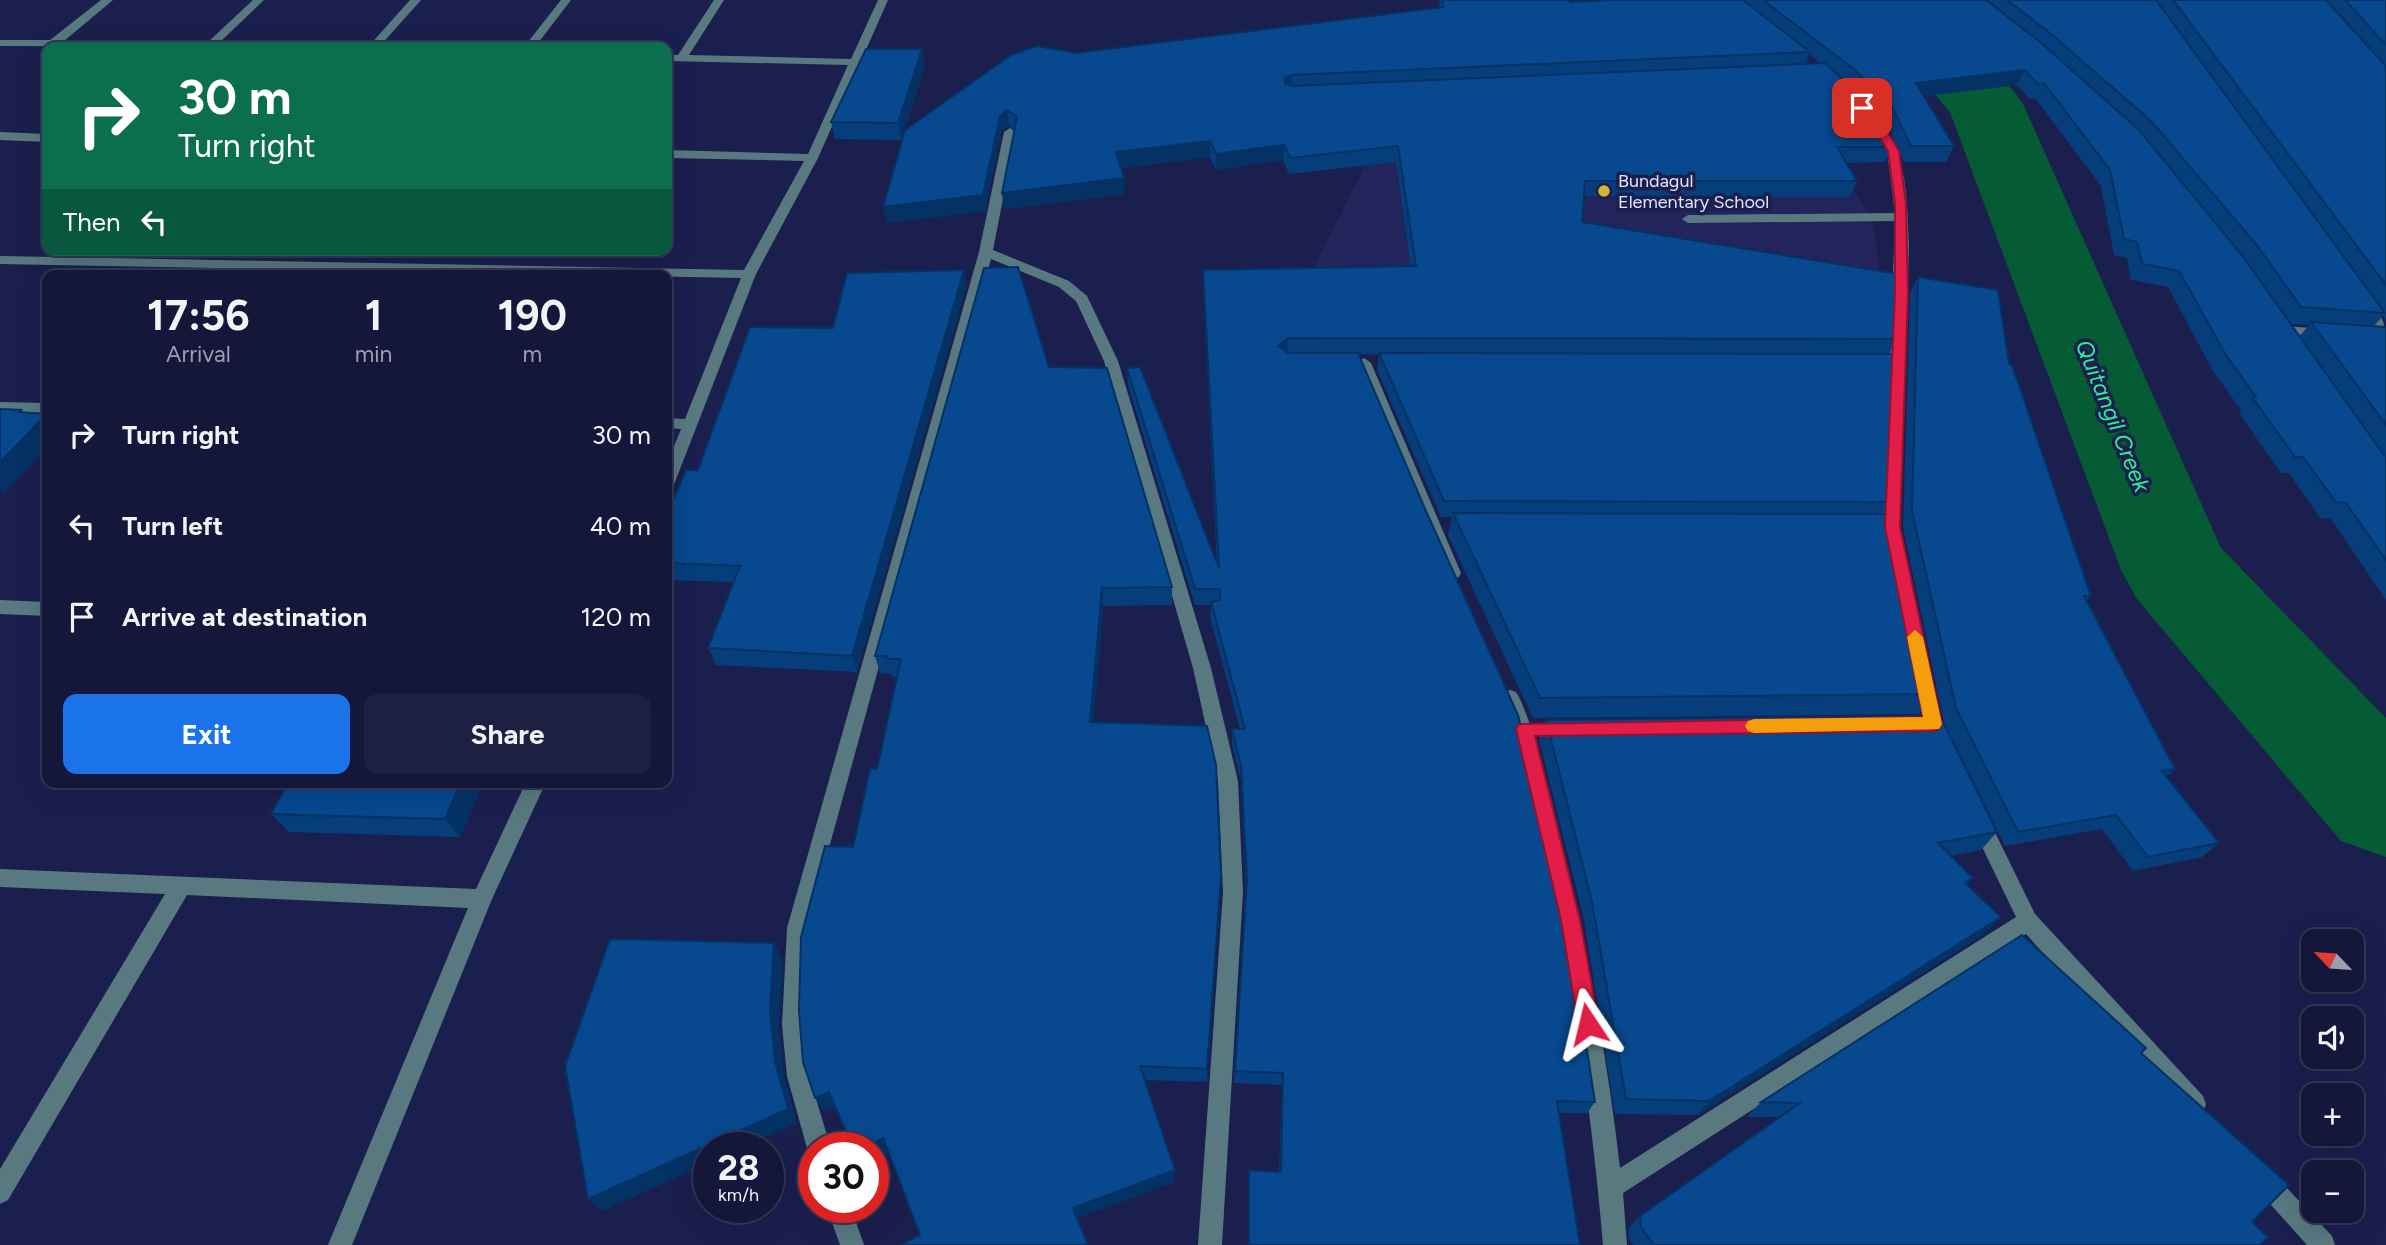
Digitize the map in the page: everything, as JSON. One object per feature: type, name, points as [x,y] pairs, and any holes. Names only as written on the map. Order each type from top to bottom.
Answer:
[{"type":"street","points":[[55,42],[108,0]]},
{"type":"street","points":[[214,42],[259,0]]},
{"type":"street","points":[[378,42],[416,0]]},
{"type":"street","points":[[533,42],[566,0]]},
{"type":"street","points":[[682,58],[719,0]]},
{"type":"street","points":[[672,471],[749,274],[812,158],[883,0]]},
{"type":"street","points":[[0,43],[42,43]]},
{"type":"street","points":[[672,58],[856,62]]},
{"type":"street","points":[[1871,118],[1893,151],[1901,217],[1901,293],[1891,363],[1885,527],[1898,553]]},
{"type":"street","points":[[814,1132],[798,1076],[793,1025],[797,928],[986,252],[1010,132]]},
{"type":"street","points":[[0,136],[42,138]]},
{"type":"street","points":[[672,155],[812,158]]},
{"type":"street","points":[[1688,219],[1901,217]]},
{"type":"street","points":[[986,252],[1053,279],[1074,291],[1082,299],[1097,329],[1111,361],[1165,538],[1202,668],[1228,780],[1233,892],[1210,1245]]},
{"type":"street","points":[[0,260],[535,270]]},
{"type":"street","points":[[672,273],[749,274]]},
{"type":"street","points":[[2354,291],[2382,336]]},
{"type":"street","points":[[2282,330],[2347,334]]},
{"type":"street","points":[[1365,363],[1440,526],[1463,595]]},
{"type":"street","points":[[0,407],[42,408]]},
{"type":"street","points":[[672,424],[691,424]]},
{"type":"street","points":[[0,607],[42,609]]},
{"type":"street","points":[[1919,658],[1926,724],[1945,748]]},
{"type":"street","points":[[1502,680],[1532,729],[1571,920],[1593,1051],[1611,1187],[1615,1245]]},
{"type":"street","points":[[340,1245],[482,899],[533,788]]},
{"type":"street","points":[[1969,798],[2028,921],[2203,1113]]},
{"type":"street","points":[[0,878],[482,899]]},
{"type":"street","points":[[0,1192],[181,887]]},
{"type":"street","points":[[1611,1187],[2028,921]]},
{"type":"street","points":[[2249,1164],[2323,1245]]},
{"type":"street","points":[[844,1223],[852,1245]]},
{"type":"shaded area","name":"Bundagul Elementary School","points":[[1372,152],[1836,155],[1874,226],[1880,277],[1314,267]]},
{"type":"building","points":[[1443,0],[1743,0],[1810,52],[1292,75],[1285,78],[1285,83],[1292,86],[1825,63],[1871,106],[1881,120],[1892,147],[1837,147],[1857,181],[1585,181],[1582,222],[1898,274],[1897,339],[1288,338],[1278,346],[1288,353],[1358,353],[1518,715],[1565,907],[1595,1102],[1557,1101],[1580,1245],[1249,1245],[1249,1170],[1281,1172],[1283,1073],[1235,1071],[1247,878],[1241,766],[1232,729],[1245,729],[1211,602],[1220,600],[1220,589],[1195,589],[1127,368],[1140,367],[1219,568],[1203,270],[1416,266],[1398,146],[1290,158],[1284,145],[1216,154],[1210,141],[1116,152],[1124,178],[1002,193],[1017,117],[1007,110],[1000,116],[983,195],[883,207],[905,130],[1011,55],[1037,46],[1076,53],[1443,7]]},
{"type":"building","points":[[1763,0],[1986,0],[2039,41],[2139,130],[2241,254],[2386,458],[2386,560],[2346,503],[2336,502],[2303,457],[2295,457],[2252,397],[2256,397],[2226,355],[2179,271],[2142,264],[2137,242],[2124,239],[2110,170],[2044,83],[2038,84],[2025,70],[1916,83],[1954,146],[1911,146],[1894,110],[1855,70]]},
{"type":"building","points":[[2007,0],[2156,0],[2385,313],[2301,307],[2256,244],[2151,121],[2050,33]]},
{"type":"building","points":[[2173,0],[2326,0],[2386,66],[2386,285]]},
{"type":"building","points":[[2345,0],[2386,0],[2386,45]]},
{"type":"building","points":[[866,49],[922,49],[898,123],[831,122]]},
{"type":"building","points":[[1018,267],[1049,367],[1107,368],[1172,587],[1102,588],[1090,722],[1207,726],[1216,765],[1221,876],[1207,1069],[1140,1066],[1175,1170],[1073,1208],[1088,1245],[901,1245],[920,1235],[889,1154],[889,1132],[846,1132],[829,1092],[815,1098],[803,1062],[799,1011],[801,937],[825,846],[853,847],[870,769],[877,769],[901,659],[875,656],[984,268]]},
{"type":"building","points":[[964,270],[852,656],[708,648],[740,566],[672,563],[672,503],[686,470],[698,470],[750,327],[833,328],[847,273]]},
{"type":"building","points":[[1918,277],[1998,290],[2009,364],[2012,365],[2091,596],[2084,596],[2175,769],[2162,771],[2219,843],[2148,857],[2116,815],[2018,832],[1956,708],[1912,511]]},
{"type":"building","points":[[2311,322],[2386,327],[2386,425]]},
{"type":"building","points":[[1379,353],[1896,354],[1891,502],[1444,501]]},
{"type":"building","points":[[0,409],[42,414],[42,419],[0,462]]},
{"type":"building","points":[[1453,513],[1896,514],[1934,694],[1540,698]]},
{"type":"building","points":[[1940,716],[1997,832],[1938,843],[1973,878],[1965,883],[2001,917],[1709,1101],[1626,1099],[1592,902],[1546,720]]},
{"type":"building","points":[[286,788],[458,788],[445,819],[271,814]]},
{"type":"building","points":[[2022,935],[2146,1048],[2141,1053],[2289,1185],[2252,1222],[2268,1237],[2260,1245],[1654,1245],[1641,1227],[1640,1216],[1800,1103],[1761,1102]]},
{"type":"building","points":[[610,939],[774,943],[770,1010],[775,1061],[788,1109],[737,1132],[693,1132],[693,1152],[588,1199],[565,1066]]},
{"type":"waterway","name":"Quitangil Creek","points":[[1887,0],[1986,106],[2176,570],[2386,803]]},
{"type":"slow traffic","points":[[1754,726],[1933,724],[1915,637]]},
{"type":"place","name":"Bundagul Elementary School","points":[[1604,191]]},
{"type":"route","points":[[1588,1024],[1571,920],[1525,729],[1933,724],[1892,527],[1901,293],[1901,204],[1893,151],[1880,129],[1862,108]]}]
